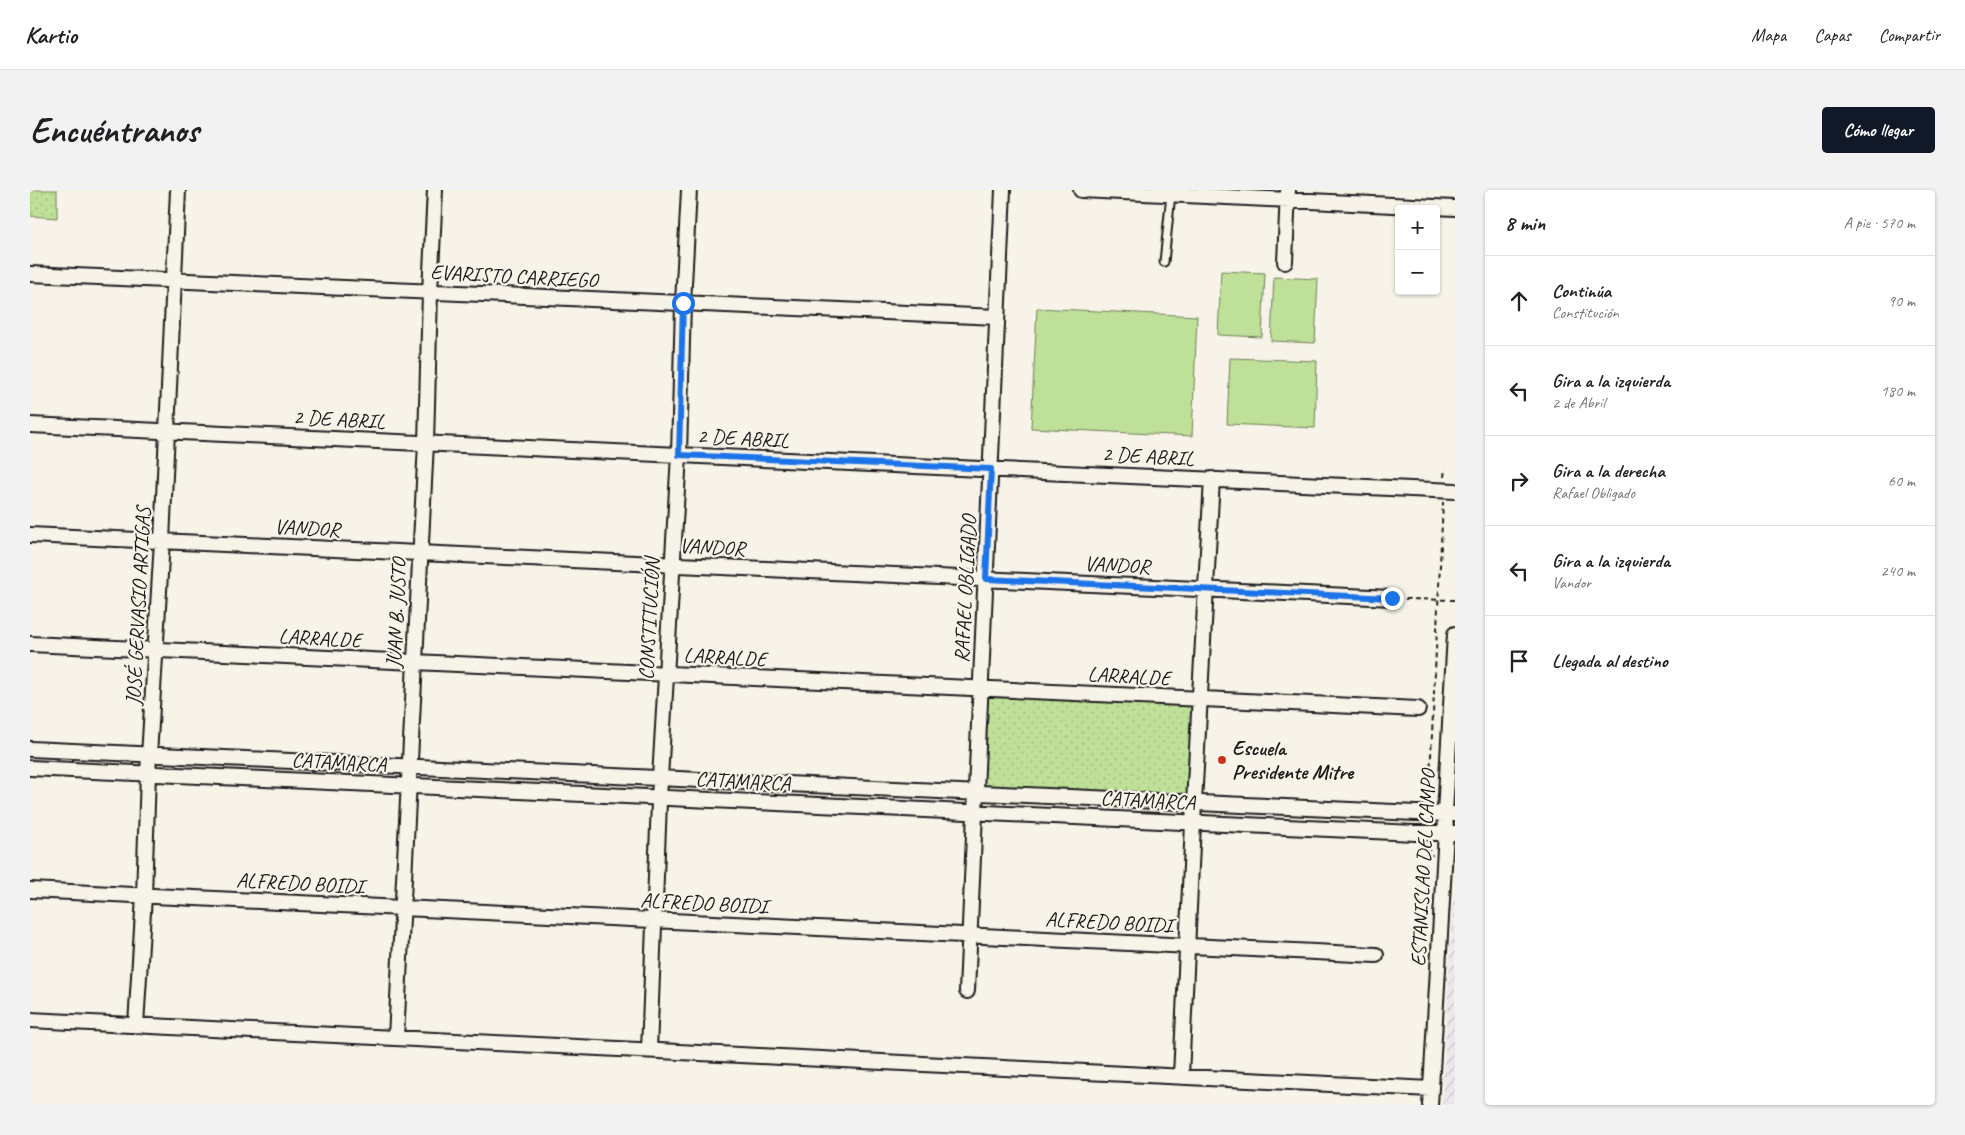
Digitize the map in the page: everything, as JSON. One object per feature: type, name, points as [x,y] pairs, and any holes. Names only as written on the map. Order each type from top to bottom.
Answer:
[{"type":"street","name":"JOSÉ GERVASIO ARTIGAS","points":[[136,1025],[144,896],[148,773],[162,541],[178,190]]},
{"type":"street","name":"JUAN B. JUSTO","points":[[396,1038],[426,443],[435,190]]},
{"type":"street","name":"CONSTITUCIÓN","points":[[649,1050],[660,778],[679,455],[683,303],[689,190]]},
{"type":"street","name":"RAFAEL OBLIGADO","points":[[967,991],[1003,190]]},
{"type":"street","points":[[1081,190],[1171,194],[1288,195],[1455,208]]},
{"type":"street","points":[[1285,262],[1288,195]]},
{"type":"street","name":"EVARISTO CARRIEGO","points":[[30,274],[997,317]]},
{"type":"street","name":"2 DE ABRIL","points":[[30,424],[1449,490]]},
{"type":"street","points":[[1181,1076],[1199,699],[1212,479]]},
{"type":"street","name":"VANDOR","points":[[30,535],[1392,598]]},
{"type":"street","name":"ESTANISLAO DEL CAMPO","points":[[1430,1105],[1451,832],[1455,634]]},
{"type":"street","name":"LARRALDE","points":[[30,644],[1418,709]]},
{"type":"street","name":"CATAMARCA","points":[[30,749],[1194,803],[1450,813]]},
{"type":"street","name":"CATAMARCA","points":[[30,768],[1415,833],[1451,832]]},
{"type":"street","name":"ALFREDO BOIDI","points":[[30,890],[1376,955]]},
{"type":"street","points":[[30,1020],[1431,1089]]},
{"type":"lane","points":[[1164,262],[1171,194]]},
{"type":"path","points":[[1416,813],[1417,804],[1425,804],[1428,798],[1438,600],[1449,490],[1445,468]]},
{"type":"path","points":[[1392,598],[1455,600]]},
{"type":"path","points":[[1427,844],[1433,859]]},
{"type":"shaded area","points":[[1455,897],[1455,1105],[1442,1105],[1453,898]]},
{"type":"green space","points":[[30,190],[57,190],[57,218],[30,216]]},
{"type":"green space","points":[[1221,271],[1265,273],[1262,337],[1218,335]]},
{"type":"green space","points":[[1274,277],[1318,279],[1315,343],[1271,341]]},
{"type":"green space","points":[[1037,308],[1197,316],[1192,436],[1031,428]]},
{"type":"green space","points":[[1230,358],[1317,361],[1315,428],[1227,424]]},
{"type":"green space","points":[[982,694],[1192,704],[1187,796],[978,785]]},
{"type":"place","name":"Escuela Presidente Mitre","points":[[1222,760]]},
{"type":"route","points":[[683,303],[679,455],[991,469],[986,579],[1392,598]]}]
